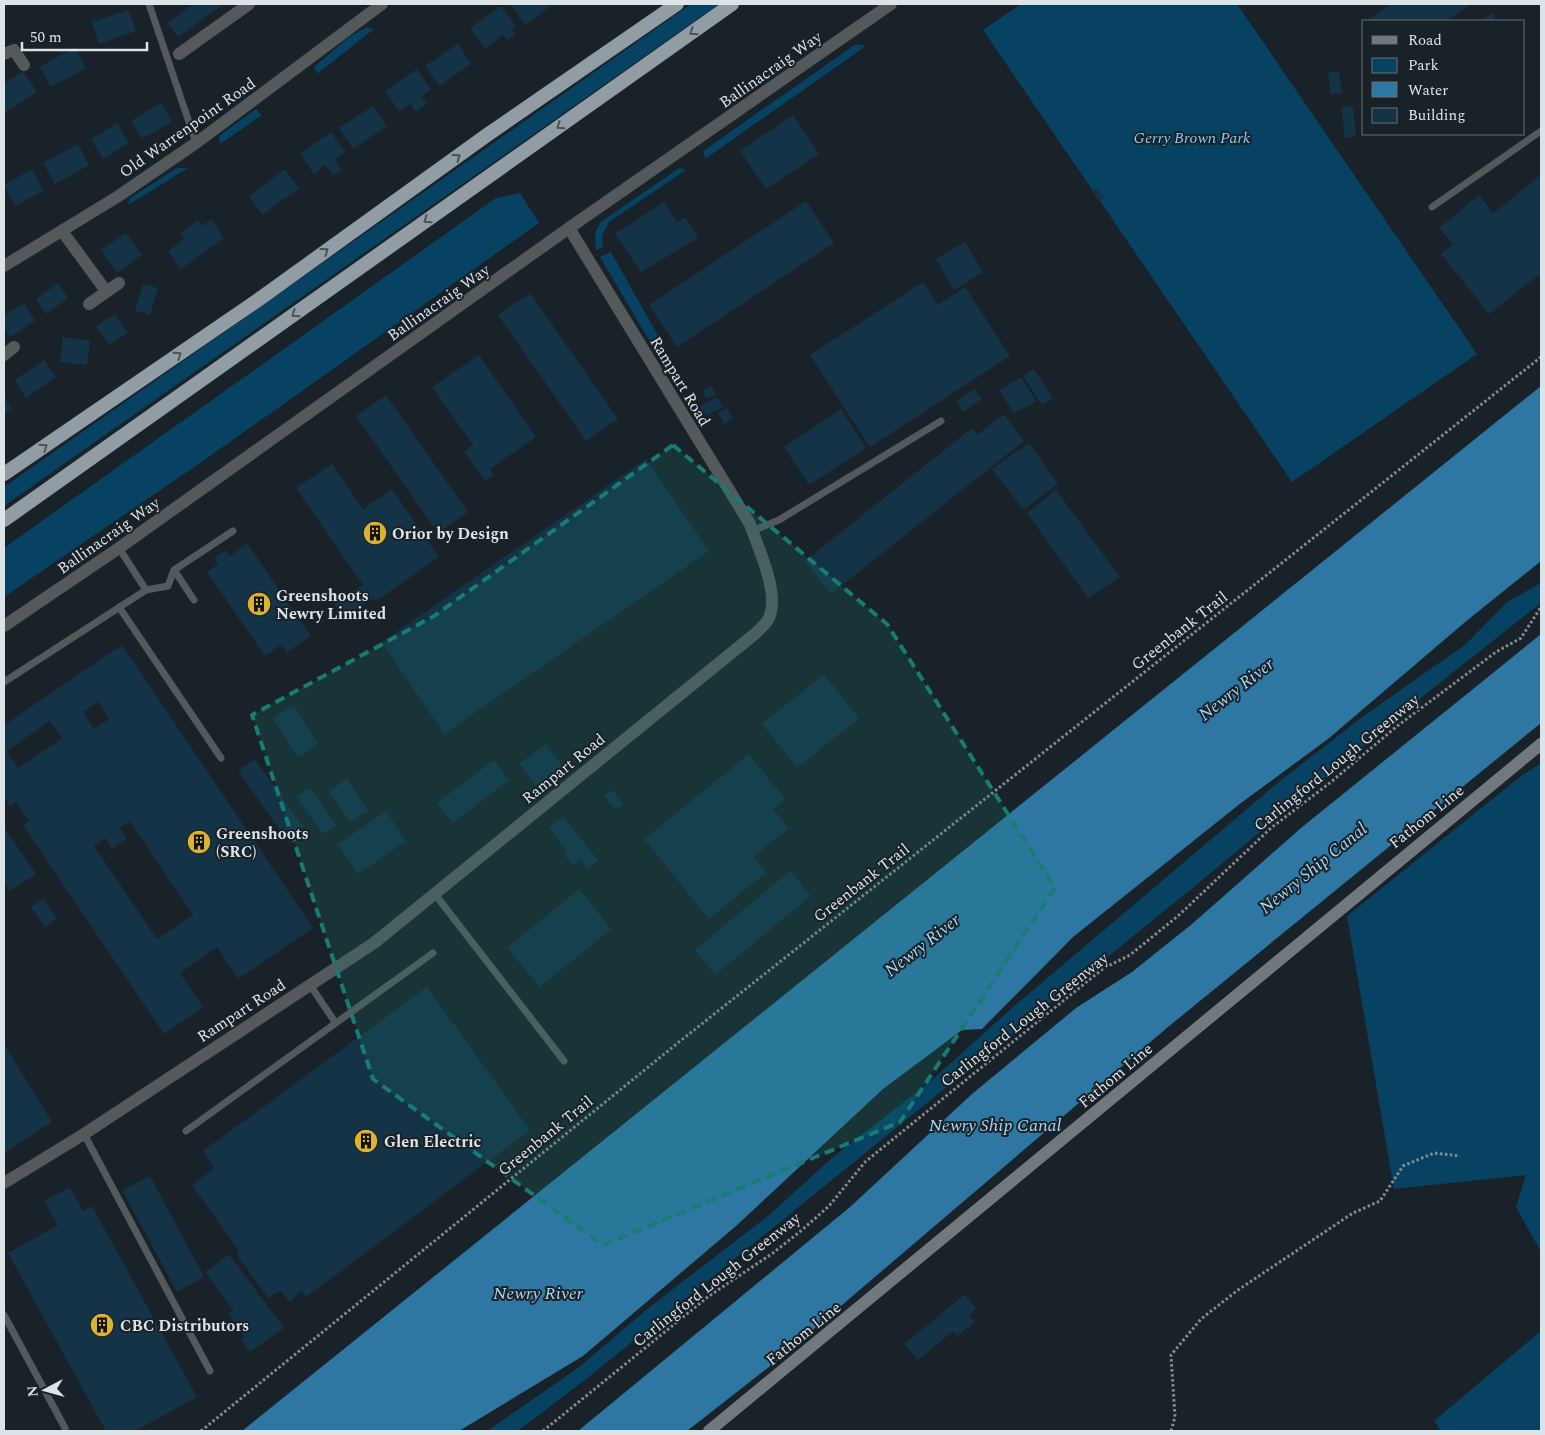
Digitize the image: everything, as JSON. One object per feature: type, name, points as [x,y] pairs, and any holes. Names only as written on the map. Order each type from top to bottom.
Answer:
[{"type":"highway","points":[[4,474],[258,300],[487,135],[677,4]]},
{"type":"highway","points":[[4,520],[732,4]]},
{"type":"main road","name":"Fathom Line","points":[[709,1431],[1541,744]]},
{"type":"street","points":[[179,54],[249,4]]},
{"type":"street","name":"Old Warrenpoint Road","points":[[4,266],[62,231],[196,143],[382,4]]},
{"type":"street","name":"Ballinacraig Way","points":[[4,626],[119,548],[569,228],[891,4]]},
{"type":"street","points":[[4,54],[14,50],[24,65]]},
{"type":"street","name":"Rampart Road","points":[[4,1183],[84,1134],[374,942],[756,633],[768,619],[771,600],[767,573],[750,524],[569,228]]},
{"type":"street","points":[[62,231],[106,291]]},
{"type":"street","points":[[88,304],[120,283]]},
{"type":"street","points":[[4,356],[14,347]]},
{"type":"lane","points":[[149,4],[196,143]]},
{"type":"lane","points":[[1432,207],[1541,131]]},
{"type":"lane","points":[[752,531],[779,520],[941,420]]},
{"type":"lane","points":[[4,682],[146,590],[168,586],[174,570],[233,531]]},
{"type":"lane","points":[[119,548],[146,590]]},
{"type":"lane","points":[[174,570],[194,600]]},
{"type":"lane","points":[[119,607],[221,758]]},
{"type":"lane","points":[[434,893],[564,1061]]},
{"type":"lane","points":[[186,1131],[433,953]]},
{"type":"lane","points":[[310,985],[335,1022]]},
{"type":"lane","points":[[84,1134],[210,1372]]},
{"type":"lane","points":[[4,1315],[65,1428]]},
{"type":"path","name":"Greenbank Trail","points":[[201,1431],[678,1042],[1541,357]]},
{"type":"path","name":"Carlingford Lough Greenway","points":[[543,1431],[709,1296],[773,1253],[802,1230],[829,1206],[865,1162],[1104,968],[1130,955],[1178,916],[1270,828],[1331,782],[1396,727],[1496,652],[1522,638],[1541,607]]},
{"type":"path","points":[[1171,1431],[1175,1417],[1171,1355],[1201,1320],[1238,1290],[1353,1213],[1380,1201],[1403,1166],[1434,1152],[1460,1156]]},
{"type":"highlighted area","points":[[673,445],[887,624],[1055,888],[900,1122],[603,1245],[373,1079],[252,715],[434,616]]},
{"type":"green space","points":[[691,4],[719,4],[4,506],[4,487]]},
{"type":"green space","name":"Gerry Brown Park","points":[[1021,4],[1237,4],[1477,354],[1292,482],[983,30]]},
{"type":"green space","points":[[367,27],[374,29],[317,74],[314,67],[349,37]]},
{"type":"green space","points":[[856,44],[866,46],[705,159],[703,151]]},
{"type":"green space","points":[[256,109],[262,115],[220,144],[219,136]]},
{"type":"green space","points":[[177,168],[188,168],[128,205],[130,198]]},
{"type":"green space","points":[[679,168],[686,170],[609,222],[602,236],[603,247],[596,250],[595,232],[602,221]]},
{"type":"green space","points":[[520,193],[539,223],[203,461],[4,597],[4,548],[496,198]]},
{"type":"green space","points":[[611,252],[666,350],[658,355],[600,257]]},
{"type":"green space","points":[[1541,583],[1541,603],[1432,689],[1195,886],[590,1376],[518,1431],[487,1431],[578,1368],[651,1306],[768,1216],[832,1158],[932,1080],[1013,1007],[1280,781],[1365,715],[1466,644],[1507,602]]},
{"type":"green space","points":[[1541,763],[1541,1252],[1516,1207],[1526,1175],[1394,1189],[1347,916],[1521,776]]},
{"type":"green space","points":[[1541,1331],[1541,1431],[1441,1431],[1434,1421]]},
{"type":"water","name":"Newry River","points":[[1541,386],[1541,561],[1464,623],[1328,739],[1241,803],[1073,937],[982,1029],[962,1030],[883,1089],[736,1226],[583,1356],[459,1431],[242,1431]]},
{"type":"water","name":"Newry Ship Canal","points":[[1541,634],[1541,723],[1168,1027],[774,1363],[687,1431],[578,1431],[850,1207],[972,1094],[1076,1008],[1132,972],[1192,924],[1301,828]]},
{"type":"building","points":[[194,4],[224,4],[178,37],[167,23]]},
{"type":"building","points":[[511,4],[554,4],[525,25]]},
{"type":"building","points":[[1391,4],[1471,4],[1447,20],[1367,20]]},
{"type":"building","points":[[501,6],[516,26],[512,29],[516,34],[507,40],[503,35],[485,49],[470,28]]},
{"type":"building","points":[[128,10],[136,31],[99,44],[92,22]]},
{"type":"building","points":[[1492,13],[1496,20],[1482,20]]},
{"type":"building","points":[[458,44],[471,64],[439,86],[425,66]]},
{"type":"building","points":[[75,47],[86,68],[51,87],[40,67]]},
{"type":"building","points":[[417,69],[431,90],[421,96],[427,104],[416,112],[410,104],[399,111],[385,91]]},
{"type":"building","points":[[23,71],[37,92],[4,113],[4,84]]},
{"type":"building","points":[[1339,71],[1342,93],[1331,94],[1328,73]]},
{"type":"building","points":[[161,103],[172,122],[142,139],[131,121]]},
{"type":"building","points":[[373,106],[387,126],[353,149],[339,128]]},
{"type":"building","points":[[1353,106],[1356,136],[1345,138],[1341,107]]},
{"type":"building","points":[[793,115],[819,154],[766,189],[740,151]]},
{"type":"building","points":[[117,123],[129,143],[103,159],[91,139]]},
{"type":"building","points":[[331,132],[345,152],[334,160],[342,170],[333,176],[325,165],[314,174],[300,154]]},
{"type":"building","points":[[78,144],[89,165],[55,184],[43,163]]},
{"type":"building","points":[[32,169],[43,191],[15,206],[4,185]]},
{"type":"building","points":[[285,169],[299,188],[262,215],[249,196]]},
{"type":"building","points":[[1541,175],[1541,273],[1489,314],[1441,254],[1453,245],[1439,228],[1479,195],[1493,213]]},
{"type":"building","points":[[1097,188],[1104,198],[1099,201],[1093,191]]},
{"type":"building","points":[[806,201],[834,243],[677,347],[649,305]]},
{"type":"building","points":[[664,202],[677,222],[685,217],[698,238],[641,272],[615,234]]},
{"type":"building","points":[[211,219],[224,238],[181,269],[168,251],[184,239],[180,233],[198,220],[202,226]]},
{"type":"building","points":[[126,233],[142,255],[117,273],[101,250]]},
{"type":"building","points":[[965,242],[983,272],[954,290],[936,259]]},
{"type":"building","points":[[923,282],[938,305],[965,287],[1010,356],[870,447],[810,355]]},
{"type":"building","points":[[58,283],[68,298],[46,314],[36,299]]},
{"type":"building","points":[[143,284],[158,288],[150,315],[135,311]]},
{"type":"building","points":[[530,293],[618,419],[586,441],[498,315]]},
{"type":"building","points":[[24,303],[35,321],[10,337],[4,327],[4,316]]},
{"type":"building","points":[[115,314],[128,333],[109,345],[96,326]]},
{"type":"building","points":[[63,337],[90,341],[87,365],[60,362]]},
{"type":"building","points":[[479,355],[536,437],[490,469],[494,475],[485,481],[464,452],[473,445],[432,387]]},
{"type":"building","points":[[44,360],[56,377],[26,398],[15,380]]},
{"type":"building","points":[[1034,369],[1053,398],[1042,405],[1023,376]]},
{"type":"building","points":[[1021,377],[1036,401],[1014,414],[999,390]]},
{"type":"building","points":[[711,386],[716,394],[707,399],[702,391]]},
{"type":"building","points":[[974,389],[982,399],[963,412],[956,402]]},
{"type":"building","points":[[386,395],[468,512],[438,533],[356,416]]},
{"type":"building","points":[[4,397],[12,409],[4,414]]},
{"type":"building","points":[[717,397],[723,407],[706,416],[700,406]]},
{"type":"building","points":[[727,408],[733,419],[724,424],[718,413]]},
{"type":"building","points":[[841,409],[866,448],[809,485],[784,447]]},
{"type":"building","points":[[1004,414],[1024,441],[831,594],[805,561],[972,428],[977,435]]},
{"type":"building","points":[[1029,443],[1058,484],[1023,510],[992,469]]},
{"type":"building","points":[[646,459],[709,551],[444,734],[382,642]]},
{"type":"building","name":"Orior by Design","points":[[332,464],[363,509],[392,489],[439,557],[375,602],[373,598],[343,618],[334,604],[363,585],[296,488]]},
{"type":"building","points":[[1056,490],[1120,577],[1088,598],[1027,513]]},
{"type":"building","name":"Greenshoots Newry Limited","points":[[247,543],[311,636],[287,652],[281,645],[265,656],[207,572],[218,564],[214,558],[226,550],[230,556]]},
{"type":"building","name":"Greenshoots (SRC)","points":[[122,645],[313,928],[238,979],[217,947],[180,973],[203,1007],[164,1034],[23,825],[29,821],[16,802],[10,806],[4,797],[4,725]],"holes":[[[98,702],[109,719],[94,729],[83,712]],[[50,721],[62,738],[18,768],[7,751]],[[130,821],[193,915],[157,939],[94,846],[105,838],[112,849],[127,838],[120,828]]]},
{"type":"building","points":[[824,674],[859,718],[797,768],[762,724]]},
{"type":"building","points":[[294,705],[318,744],[298,757],[273,718]]},
{"type":"building","points":[[546,744],[563,767],[536,786],[519,764]]},
{"type":"building","points":[[749,754],[785,799],[773,809],[789,828],[753,857],[766,873],[709,919],[644,839]]},
{"type":"building","points":[[255,759],[303,827],[286,839],[238,771]]},
{"type":"building","points":[[494,760],[509,780],[453,823],[437,803]]},
{"type":"building","points":[[347,779],[368,811],[350,822],[329,791]]},
{"type":"building","points":[[310,788],[336,825],[323,834],[296,797]]},
{"type":"building","points":[[612,790],[624,804],[616,810],[604,796]]},
{"type":"building","points":[[386,811],[406,841],[358,874],[338,844]]},
{"type":"building","points":[[563,816],[598,860],[588,869],[580,859],[573,865],[563,854],[567,851],[549,828]]},
{"type":"building","points":[[6,830],[36,874],[10,891],[4,882],[4,831]]},
{"type":"building","points":[[790,871],[811,896],[715,975],[695,950]]},
{"type":"building","points":[[579,889],[611,929],[540,987],[507,948]]},
{"type":"building","points":[[43,899],[57,918],[45,927],[31,907]]},
{"type":"building","name":"Glen Electric","points":[[427,987],[530,1130],[306,1297],[301,1291],[290,1302],[280,1291],[268,1298],[236,1254],[239,1251],[192,1185],[214,1168],[203,1151]]},
{"type":"building","points":[[4,1044],[52,1122],[4,1153]]},
{"type":"building","points":[[150,1176],[204,1277],[177,1292],[122,1190]]},
{"type":"building","name":"CBC Distributors","points":[[70,1187],[83,1211],[92,1206],[197,1397],[135,1431],[106,1431],[8,1253],[58,1225],[44,1201]]},
{"type":"building","points":[[229,1254],[284,1328],[250,1352],[241,1340],[245,1337],[228,1313],[233,1310],[205,1272]]},
{"type":"building","points":[[965,1294],[976,1309],[969,1315],[975,1322],[957,1336],[953,1331],[918,1360],[904,1344]]},
{"type":"place","name":"Orior by Design","points":[[375,533]]},
{"type":"place","name":"Greenshoots Newry Limited","points":[[259,604]]},
{"type":"place","name":"Greenshoots (SRC)","points":[[199,842]]},
{"type":"place","name":"Glen Electric","points":[[366,1141]]},
{"type":"place","name":"CBC Distributors","points":[[102,1325]]}]
